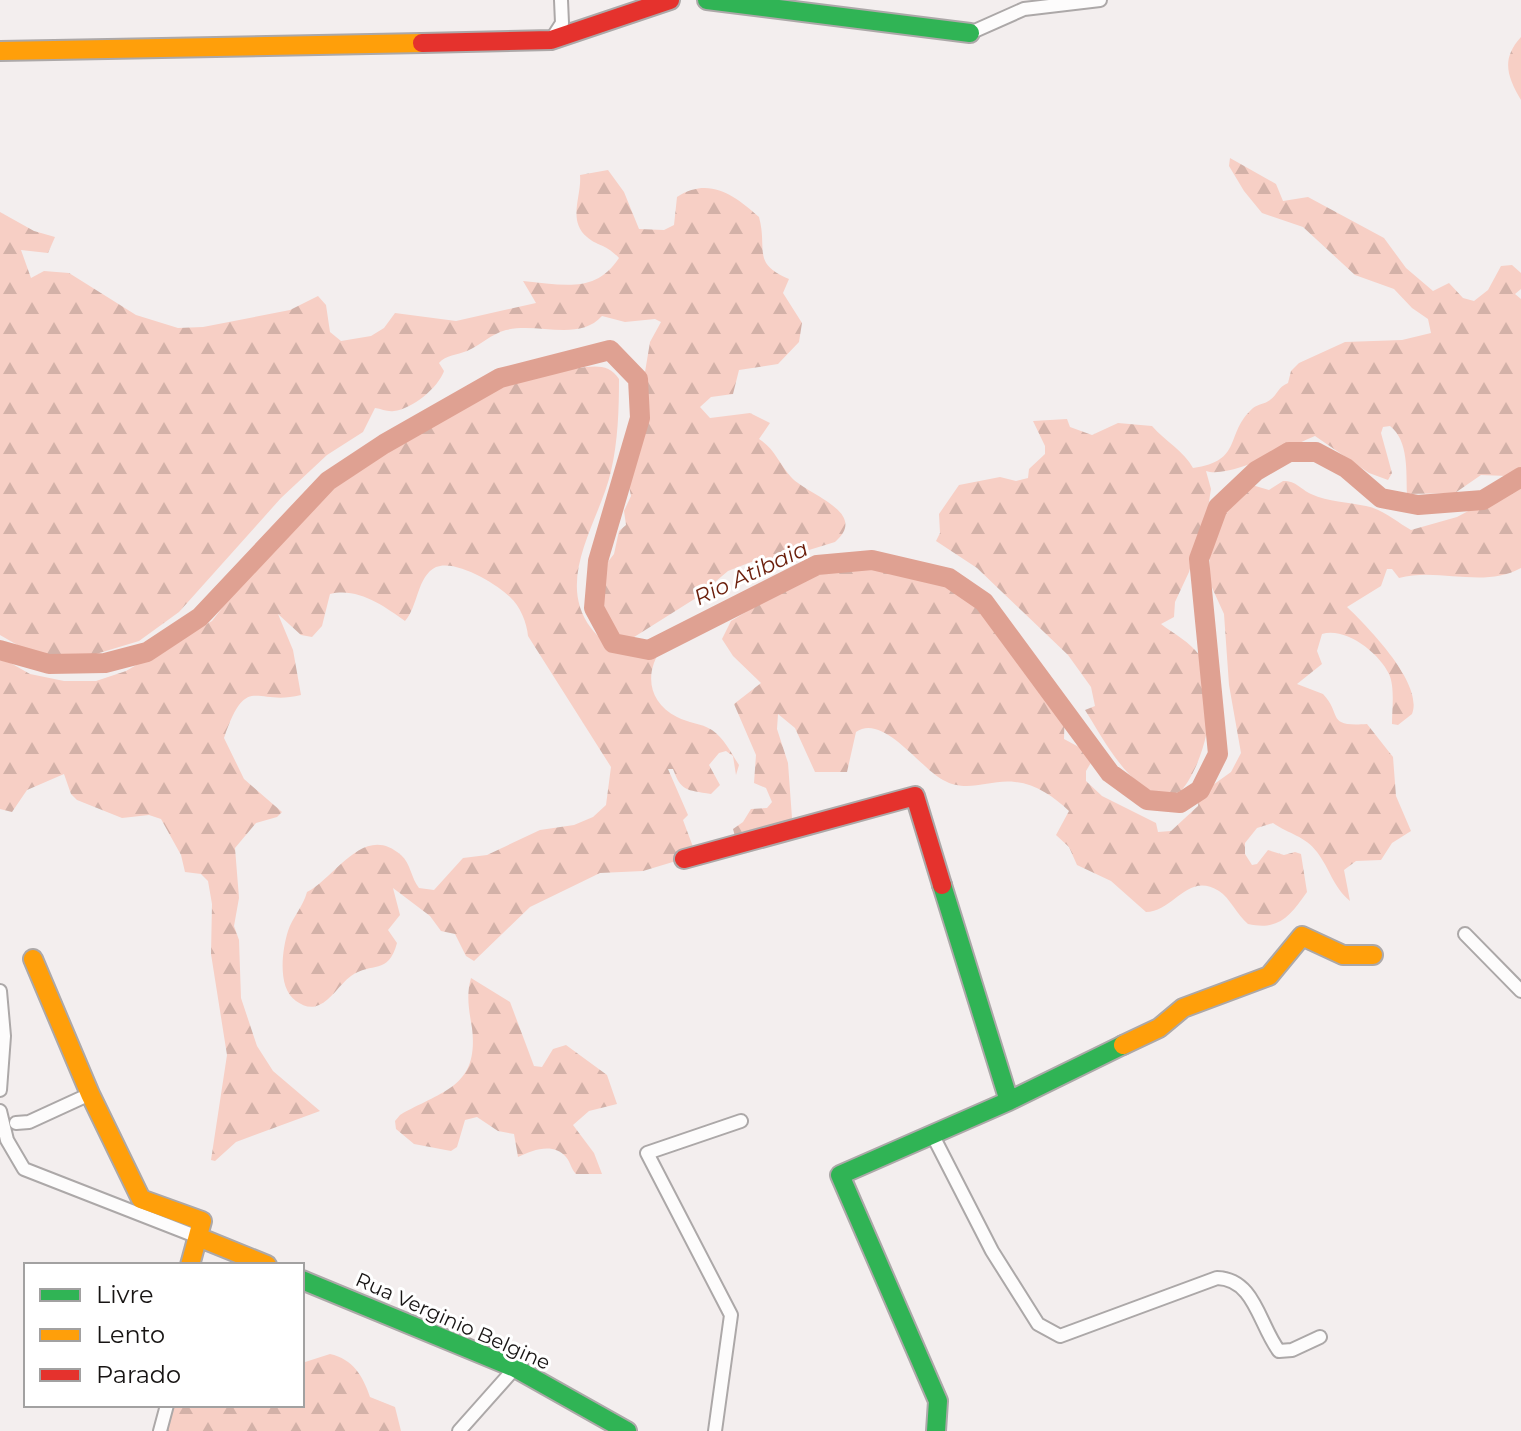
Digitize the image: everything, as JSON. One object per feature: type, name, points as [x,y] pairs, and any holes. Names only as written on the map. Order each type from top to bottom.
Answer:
[{"type":"main road","points":[[0,51],[551,40],[670,0]]},
{"type":"main road","points":[[707,0],[970,33]]},
{"type":"main road","points":[[684,859],[915,796],[1009,1101]]},
{"type":"main road","points":[[936,1431],[938,1401],[840,1175],[1009,1101],[1159,1028],[1183,1008],[1269,976],[1302,936],[1343,955],[1373,955]]},
{"type":"main road","points":[[33,959],[90,1094],[141,1199],[263,1263]]},
{"type":"main road","points":[[191,1263],[200,1229]]},
{"type":"main road","name":"Rua Verginio Belgine","points":[[304,1281],[515,1368],[627,1431]]},
{"type":"street","points":[[551,40],[562,23],[561,0]]},
{"type":"street","points":[[970,33],[1024,9],[1100,0]]},
{"type":"street","points":[[1465,934],[1521,991]]},
{"type":"street","points":[[0,991],[4,1036],[0,1090]]},
{"type":"street","points":[[16,1123],[29,1122],[90,1094]]},
{"type":"street","points":[[0,1111],[7,1140],[24,1169],[200,1229]]},
{"type":"street","points":[[715,1431],[731,1315],[647,1153],[741,1121]]},
{"type":"street","points":[[932,1134],[992,1251],[1046,1332],[1060,1336],[1217,1278],[1232,1278],[1243,1285],[1279,1351],[1292,1350],[1320,1337]]},
{"type":"street","points":[[459,1431],[515,1368]]},
{"type":"street","points":[[160,1431],[166,1407]]},
{"type":"green space","points":[[1521,37],[1521,100],[1508,68],[1511,53]]},
{"type":"green space","points":[[1230,158],[1276,184],[1283,201],[1308,197],[1384,238],[1406,268],[1433,291],[1449,283],[1463,298],[1474,301],[1488,290],[1501,266],[1512,265],[1521,273],[1521,289],[1515,294],[1521,299],[1521,467],[1507,476],[1481,475],[1455,493],[1407,494],[1401,440],[1390,426],[1383,427],[1381,433],[1392,473],[1388,480],[1369,473],[1315,436],[1244,466],[1206,471],[1211,489],[1208,508],[1189,572],[1175,602],[1174,617],[1161,624],[1196,651],[1207,670],[1210,687],[1208,725],[1204,745],[1190,778],[1181,791],[1165,794],[1137,781],[1112,753],[1085,710],[1095,706],[1091,687],[1068,655],[977,568],[936,541],[940,533],[939,514],[959,485],[1000,477],[1016,481],[1028,478],[1029,469],[1045,454],[1045,446],[1033,421],[1067,419],[1070,427],[1092,435],[1118,423],[1152,426],[1185,456],[1193,468],[1209,464],[1227,453],[1244,418],[1288,383],[1291,371],[1299,363],[1345,342],[1402,340],[1431,333],[1428,319],[1394,289],[1355,275],[1303,227],[1262,213],[1229,166]]},
{"type":"green space","points":[[608,170],[624,192],[639,229],[664,230],[674,225],[677,197],[700,188],[721,191],[759,217],[765,261],[789,279],[783,293],[802,323],[799,342],[778,364],[739,370],[733,394],[711,397],[700,407],[710,418],[750,413],[770,423],[759,439],[791,477],[841,513],[845,522],[844,531],[835,542],[770,562],[751,562],[728,571],[696,598],[631,639],[620,636],[602,616],[597,602],[597,576],[614,554],[619,531],[626,525],[624,511],[631,496],[626,472],[648,415],[644,378],[650,342],[661,322],[655,319],[625,322],[602,316],[593,324],[570,330],[506,330],[467,351],[442,360],[439,363],[444,371],[430,391],[401,409],[389,411],[375,408],[363,432],[327,455],[281,498],[179,612],[139,641],[96,654],[52,657],[33,654],[0,635],[0,212],[34,231],[55,237],[48,253],[21,250],[31,278],[44,271],[69,273],[136,315],[178,328],[203,327],[290,310],[318,296],[326,305],[330,332],[341,341],[371,336],[384,328],[395,313],[456,321],[536,303],[523,281],[564,285],[599,278],[619,258],[581,230],[577,208],[580,175]]},
{"type":"green space","points":[[529,365],[555,370],[606,368],[619,379],[618,425],[611,471],[578,570],[577,590],[581,609],[591,628],[614,647],[631,651],[662,648],[651,677],[655,695],[667,711],[716,733],[727,746],[739,765],[736,775],[733,756],[726,751],[719,753],[709,765],[720,785],[711,794],[682,786],[673,769],[668,769],[688,815],[683,820],[696,855],[643,871],[600,873],[530,907],[474,961],[466,956],[455,934],[441,931],[430,916],[393,888],[400,915],[388,930],[397,943],[389,960],[351,976],[319,1005],[304,1006],[290,995],[284,978],[283,958],[288,931],[307,892],[351,856],[363,848],[388,846],[404,859],[419,888],[434,890],[463,858],[487,855],[540,830],[574,825],[593,817],[606,805],[611,767],[528,636],[525,620],[517,605],[504,591],[475,574],[444,565],[430,571],[405,621],[370,599],[351,593],[330,594],[322,626],[312,637],[301,635],[278,614],[293,650],[301,695],[246,698],[232,717],[224,738],[244,779],[282,812],[277,817],[256,823],[235,848],[239,898],[234,926],[239,940],[241,998],[257,1046],[273,1071],[320,1111],[236,1142],[215,1161],[211,1160],[227,1055],[211,954],[212,904],[208,881],[201,874],[185,872],[181,855],[161,819],[149,815],[122,818],[77,800],[71,794],[64,774],[27,790],[12,812],[0,809],[0,657],[30,674],[64,681],[96,681],[126,671],[212,621],[290,520],[376,447],[497,374],[514,366]]},
{"type":"green space","points":[[1283,481],[1292,482],[1325,499],[1372,508],[1411,530],[1457,517],[1521,483],[1521,568],[1492,577],[1414,575],[1399,578],[1392,569],[1387,569],[1381,586],[1347,607],[1380,642],[1402,672],[1414,702],[1412,714],[1398,725],[1392,724],[1393,692],[1389,674],[1370,650],[1341,634],[1322,634],[1317,651],[1322,664],[1297,684],[1323,694],[1337,718],[1345,724],[1367,724],[1393,757],[1396,796],[1411,831],[1392,843],[1381,860],[1356,861],[1344,870],[1350,901],[1312,847],[1273,823],[1257,828],[1245,843],[1245,854],[1252,865],[1257,864],[1268,850],[1284,855],[1301,854],[1307,892],[1283,920],[1268,925],[1248,924],[1223,894],[1208,886],[1189,889],[1165,906],[1146,912],[1111,881],[1077,865],[1069,847],[1056,835],[1069,811],[1044,792],[1015,782],[970,786],[952,784],[934,774],[889,736],[867,728],[856,732],[847,772],[815,772],[795,728],[778,714],[777,729],[788,763],[792,818],[786,826],[736,840],[733,829],[743,822],[751,809],[767,808],[772,802],[766,788],[754,783],[756,755],[734,704],[761,683],[733,656],[722,639],[731,621],[802,578],[855,566],[902,560],[942,574],[1004,625],[1065,701],[1064,739],[1090,753],[1092,761],[1086,771],[1086,781],[1102,796],[1156,823],[1158,832],[1171,831],[1198,806],[1199,795],[1231,772],[1241,753],[1229,685],[1224,614],[1209,581],[1210,554],[1221,521],[1239,491],[1252,485],[1269,490]]},
{"type":"green space","points":[[471,978],[510,1002],[534,1066],[542,1067],[553,1049],[566,1045],[607,1075],[617,1104],[589,1111],[573,1125],[594,1153],[602,1174],[576,1174],[566,1157],[555,1150],[536,1150],[518,1157],[514,1134],[498,1131],[477,1117],[465,1120],[457,1147],[451,1151],[414,1144],[396,1129],[395,1121],[400,1115],[455,1084],[470,1063],[473,1048],[468,997]]},
{"type":"green space","points":[[330,1354],[351,1364],[370,1397],[395,1407],[401,1431],[165,1431],[169,1407],[304,1407],[304,1362]]},
{"type":"waterway","name":"Rio Atibaia","points":[[0,650],[49,664],[105,663],[147,652],[200,617],[328,481],[384,444],[500,378],[610,350],[638,379],[640,418],[598,561],[594,608],[613,643],[649,650],[817,565],[872,560],[949,578],[984,602],[1110,773],[1147,800],[1180,803],[1200,790],[1218,754],[1199,559],[1218,507],[1256,471],[1289,452],[1316,452],[1346,468],[1381,498],[1418,505],[1483,500],[1521,477]]},
{"type":"traffic: fast","points":[[707,0],[970,33]]},
{"type":"traffic: fast","points":[[942,885],[1009,1101]]},
{"type":"traffic: fast","points":[[936,1431],[938,1401],[840,1175],[1009,1101],[1123,1045]]},
{"type":"traffic: fast","points":[[304,1281],[515,1368],[627,1431]]},
{"type":"traffic: slow","points":[[0,51],[422,43]]},
{"type":"traffic: slow","points":[[1123,1045],[1159,1028],[1183,1008],[1269,976],[1302,936],[1343,955],[1373,955]]},
{"type":"traffic: slow","points":[[33,959],[90,1094],[141,1199],[202,1221],[191,1263]]},
{"type":"traffic: slow","points":[[198,1237],[262,1263]]},
{"type":"traffic: jam","points":[[422,43],[551,40],[670,0]]},
{"type":"traffic: jam","points":[[684,859],[915,796],[942,885]]}]
